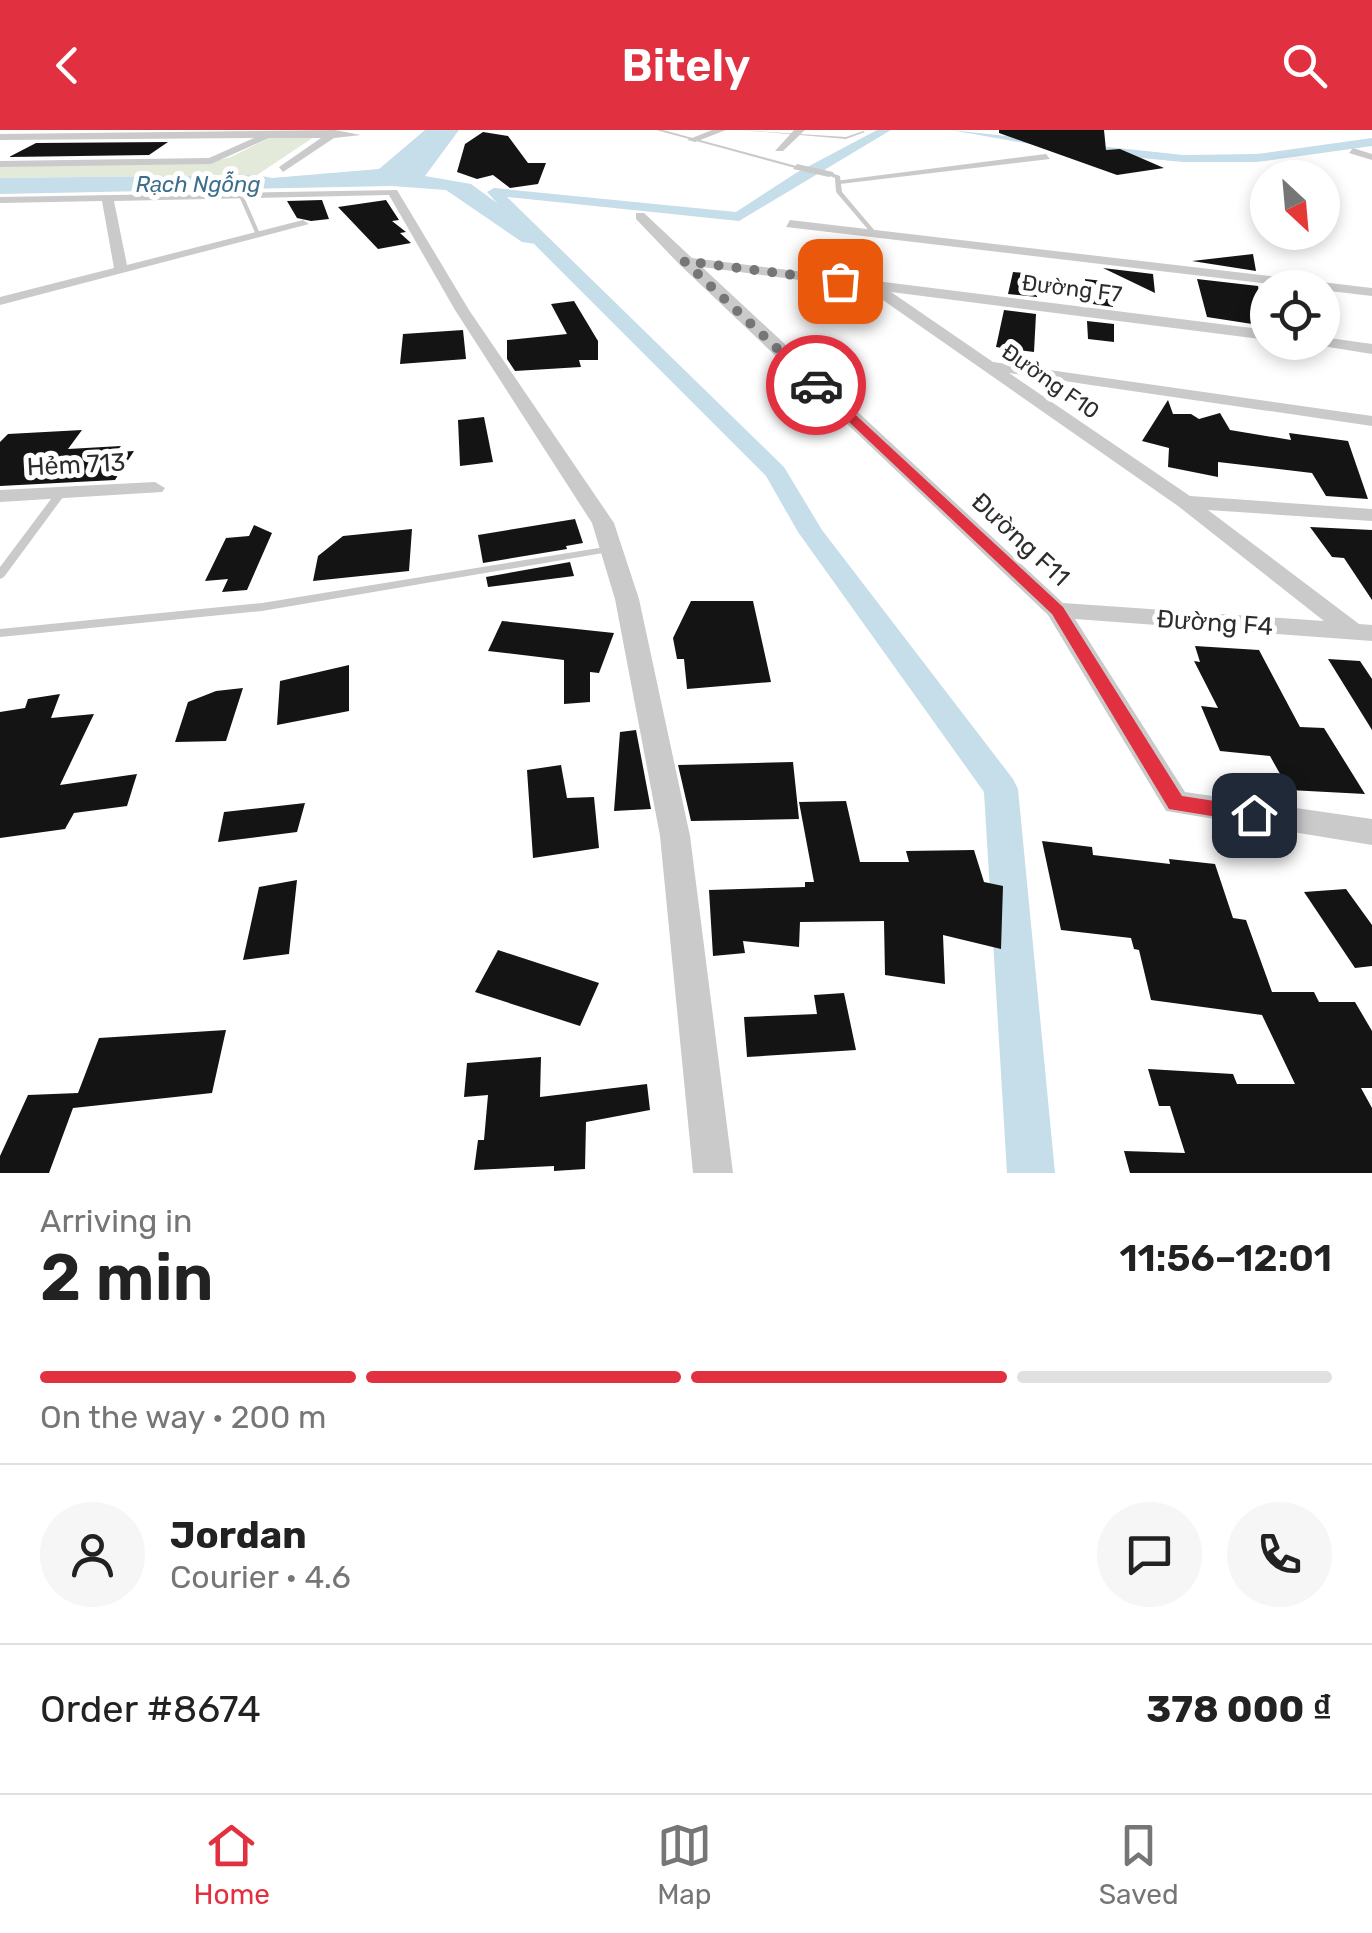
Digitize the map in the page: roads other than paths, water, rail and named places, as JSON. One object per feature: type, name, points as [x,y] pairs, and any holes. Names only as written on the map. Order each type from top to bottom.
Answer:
[{"type":"street","points":[[692,140],[720,130]]},
{"type":"street","points":[[0,164],[211,161],[272,132]]},
{"type":"street","points":[[284,169],[336,132]]},
{"type":"street","points":[[0,137],[359,132]]},
{"type":"street","points":[[340,146],[359,132]]},
{"type":"street","points":[[779,149],[798,132]]},
{"type":"street","points":[[1353,151],[1372,157]]},
{"type":"street","points":[[797,166],[834,177],[1046,157]]},
{"type":"street","points":[[0,200],[393,192],[462,310],[603,523],[612,549],[628,599],[674,836],[703,1058],[713,1173]]},
{"type":"street","points":[[108,200],[122,272]]},
{"type":"street","name":"Đường F11","points":[[640,216],[1057,610],[1176,803],[1372,832]]},
{"type":"street","points":[[0,301],[303,224]]},
{"type":"street","points":[[790,224],[1250,279]]},
{"type":"street","name":"Đường F10","points":[[684,261],[872,285],[1185,502],[1362,632]]},
{"type":"street","name":"Đường F7","points":[[872,285],[1250,334]]},
{"type":"street","points":[[1340,289],[1372,292]]},
{"type":"street","points":[[1340,342],[1372,349]]},
{"type":"street","points":[[991,365],[1372,421]]},
{"type":"street","name":"Hẻm 713","points":[[0,496],[155,488]]},
{"type":"street","points":[[1185,502],[1372,515]]},
{"type":"street","name":"Đường F4","points":[[1057,610],[1362,632]]},
{"type":"lane","points":[[658,130],[797,166]]},
{"type":"lane","points":[[742,130],[850,138],[863,132]]},
{"type":"lane","points":[[660,143],[692,140]]},
{"type":"lane","points":[[834,177],[839,192],[873,232]]},
{"type":"lane","points":[[240,197],[259,235]]},
{"type":"lane","points":[[0,575],[61,493]]},
{"type":"lane","points":[[0,633],[262,607],[612,549]]},
{"type":"water","name":"Rạch Ngỗng","points":[[425,130],[459,130],[425,176],[471,184],[546,239],[543,245],[522,242],[446,190],[392,186],[0,194],[0,178],[272,178],[379,169]]},
{"type":"waterway","points":[[885,130],[801,176],[739,217],[494,192],[543,245],[776,472],[811,532],[1001,789],[1031,1173]]},
{"type":"waterway","points":[[957,130],[1183,159],[1257,158],[1372,142]]}]
